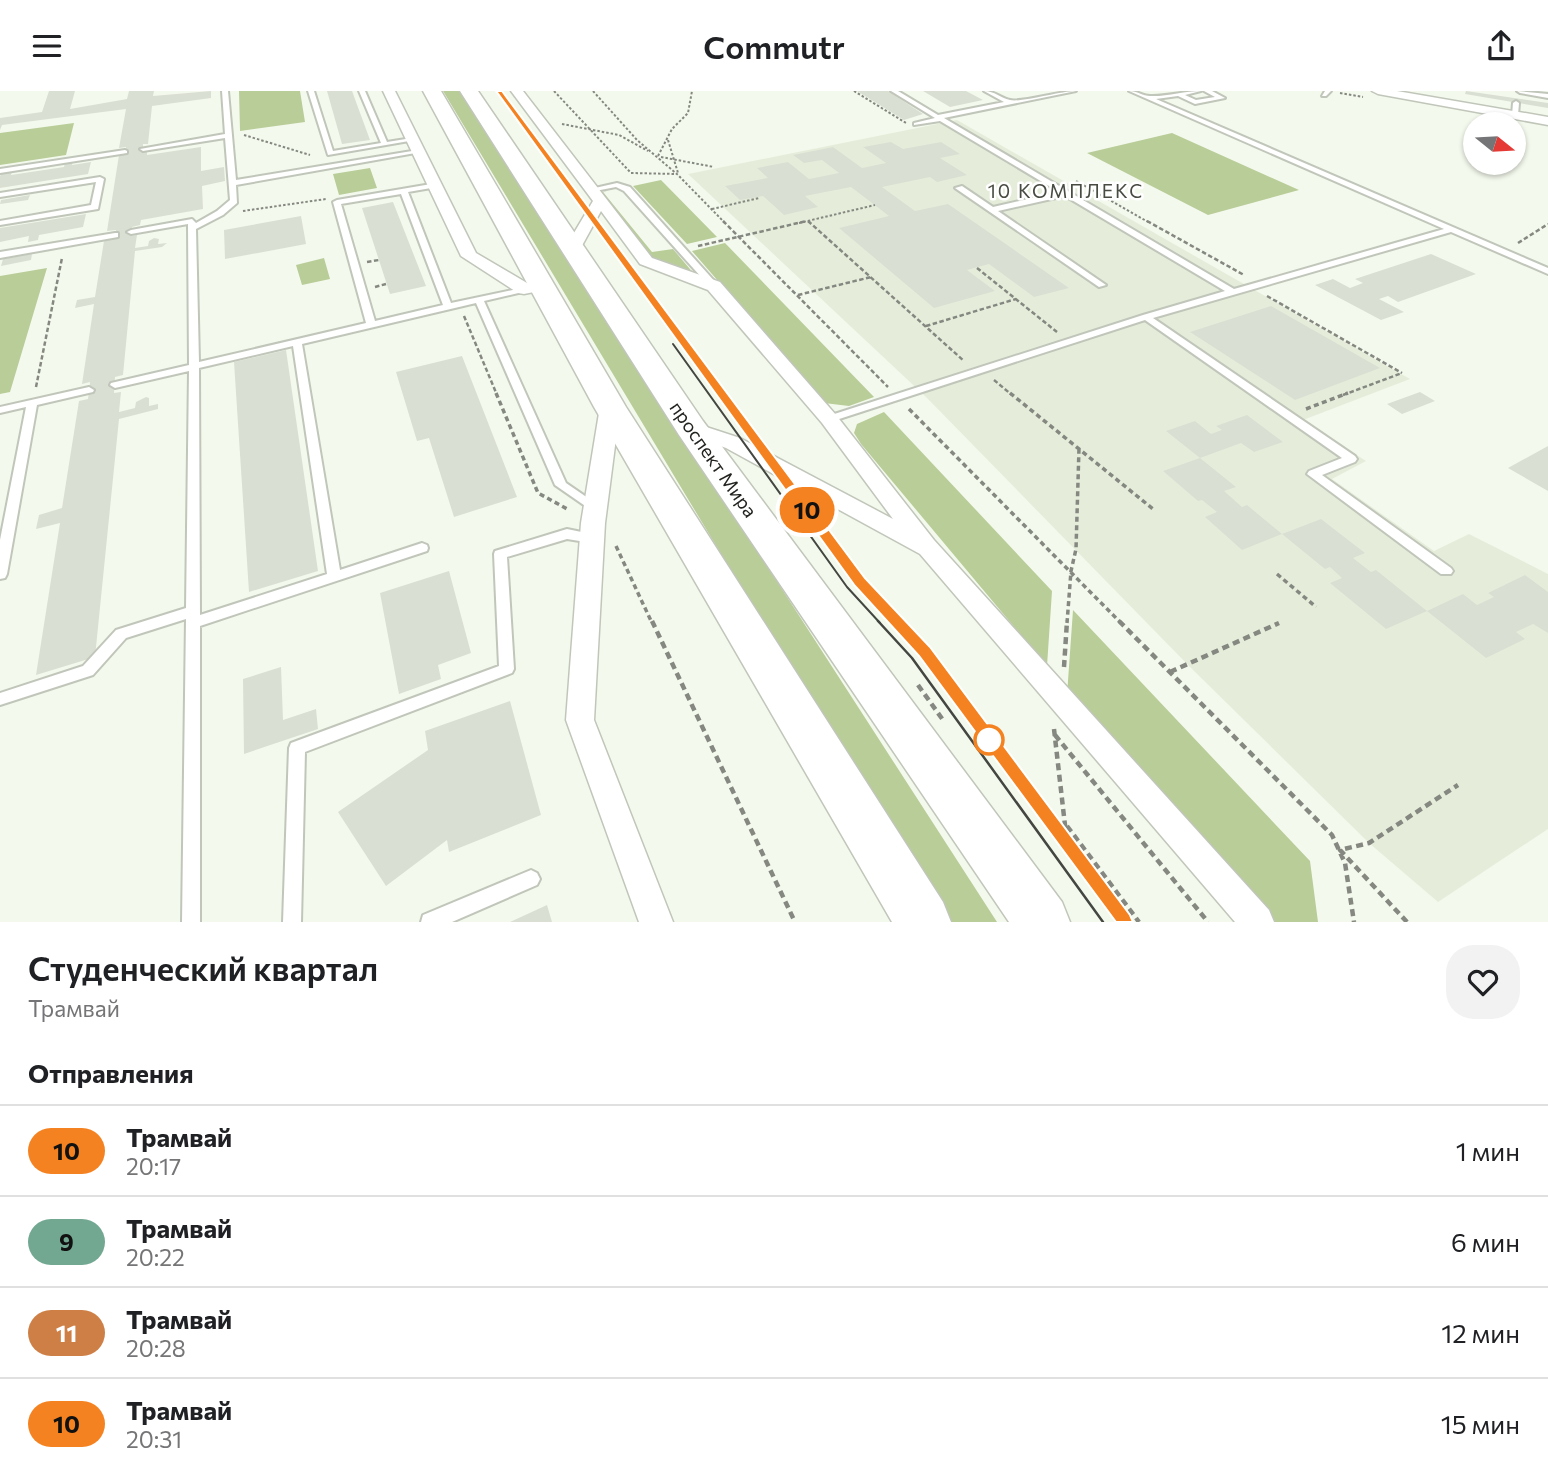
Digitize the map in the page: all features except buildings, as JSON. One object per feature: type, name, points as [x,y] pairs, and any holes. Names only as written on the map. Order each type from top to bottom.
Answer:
[{"type":"main road","points":[[432,91],[534,287],[610,407],[923,922]]},
{"type":"main road","name":"проспект Мира","points":[[469,91],[691,428],[1042,922]]},
{"type":"street","points":[[389,91],[468,256],[534,287]]},
{"type":"street","points":[[517,91],[646,261],[714,286],[829,419],[928,548],[1257,922]]},
{"type":"street","points":[[1378,91],[1517,99],[1548,121]]},
{"type":"street","points":[[573,248],[595,196]]},
{"type":"street","points":[[610,407],[593,522],[580,720],[656,922]]},
{"type":"street","points":[[691,428],[733,443],[928,548]]},
{"type":"lane","points":[[192,228],[216,216],[233,201],[225,91]]},
{"type":"lane","points":[[311,91],[330,154],[385,144],[415,146]]},
{"type":"lane","points":[[362,91],[385,144]]},
{"type":"lane","points":[[894,91],[1233,292]]},
{"type":"lane","points":[[987,91],[1010,103]]},
{"type":"lane","points":[[1013,91],[1029,99]]},
{"type":"lane","points":[[915,126],[939,118],[1073,91]]},
{"type":"lane","points":[[1132,91],[1548,271]]},
{"type":"lane","points":[[1149,98],[1198,91]]},
{"type":"lane","points":[[1179,94],[1195,102],[1222,98],[1208,91]]},
{"type":"lane","points":[[1517,99],[1548,96]]},
{"type":"lane","points":[[143,149],[228,136]]},
{"type":"lane","points":[[233,183],[415,146]]},
{"type":"lane","points":[[0,170],[125,152]]},
{"type":"lane","points":[[0,195],[100,179],[95,207],[0,223]]},
{"type":"lane","points":[[371,325],[337,202],[434,185]]},
{"type":"lane","points":[[960,188],[1102,285]]},
{"type":"lane","points":[[595,196],[619,189],[631,191],[714,286]]},
{"type":"lane","points":[[404,191],[448,307]]},
{"type":"lane","points":[[992,210],[1066,193]]},
{"type":"lane","points":[[131,232],[192,221],[194,366],[191,922]]},
{"type":"lane","points":[[829,419],[1146,317],[1452,229]]},
{"type":"lane","points":[[0,255],[115,235]]},
{"type":"lane","points":[[666,246],[680,246]]},
{"type":"lane","points":[[115,385],[534,287]]},
{"type":"lane","points":[[292,922],[297,748],[507,670],[500,554],[567,534],[593,522],[561,485],[479,300]]},
{"type":"lane","points":[[1146,317],[1352,459],[1313,474],[1446,571]]},
{"type":"lane","points":[[297,342],[334,576]]},
{"type":"lane","points":[[0,411],[89,390]]},
{"type":"lane","points":[[0,574],[33,403]]},
{"type":"lane","points":[[0,699],[88,671],[121,634],[192,618],[422,548]]},
{"type":"lane","points":[[430,922],[531,879]]},
{"type":"path","points":[[554,91],[631,173],[678,174]]},
{"type":"path","points":[[593,91],[637,140],[678,174],[890,389]]},
{"type":"path","points":[[658,156],[672,129],[688,113],[692,91]]},
{"type":"path","points":[[854,91],[915,126]]},
{"type":"path","points":[[1345,97],[1348,91]]},
{"type":"path","points":[[540,121],[586,127],[619,135],[658,156],[714,167]]},
{"type":"path","points":[[228,136],[243,135],[314,157],[330,154]]},
{"type":"path","points":[[668,138],[678,174]]},
{"type":"path","points":[[1077,181],[1402,373],[1289,416]]},
{"type":"path","points":[[712,209],[759,198]]},
{"type":"path","points":[[216,216],[332,199]]},
{"type":"path","points":[[680,246],[739,236],[875,205]]},
{"type":"path","points":[[1505,252],[1548,223]]},
{"type":"path","points":[[33,403],[65,243]]},
{"type":"path","points":[[977,268],[1070,342]]},
{"type":"path","points":[[797,295],[871,277]]},
{"type":"path","points":[[926,326],[1016,299]]},
{"type":"path","points":[[460,305],[538,493],[593,522],[615,544],[794,922]]},
{"type":"path","points":[[906,405],[1332,835],[1340,850],[1407,922]]},
{"type":"path","points":[[1066,835],[1053,733],[1062,701],[1071,572],[1076,549],[1079,448]]},
{"type":"path","points":[[1277,574],[1316,607]]},
{"type":"path","points":[[1170,672],[1279,623]]},
{"type":"path","points":[[1053,733],[1208,922]]},
{"type":"path","points":[[1340,850],[1369,843],[1458,785]]},
{"type":"path","points":[[1066,824],[1139,922]]},
{"type":"path","points":[[1340,850],[1354,922]]},
{"type":"shaded area","points":[[957,120],[1410,379],[1303,420],[1366,461],[1332,479],[1434,551],[1469,534],[1548,574],[1548,829],[1438,902],[1369,843],[1189,666],[927,398],[688,174]]},
{"type":"green space","points":[[239,91],[300,91],[305,122],[240,131]]},
{"type":"green space","points":[[443,91],[460,91],[997,922],[942,922]]},
{"type":"green space","points":[[74,123],[66,155],[0,165],[0,133]]},
{"type":"green space","points":[[1172,133],[1299,190],[1208,215],[1087,153]]},
{"type":"green space","points":[[370,168],[377,188],[339,195],[333,174]]},
{"type":"green space","points":[[661,180],[717,237],[687,244],[633,186]]},
{"type":"green space","points":[[603,192],[652,252],[673,249],[695,275],[650,257],[599,194]]},
{"type":"green space","points":[[725,243],[874,397],[849,406],[824,403],[692,251]]},
{"type":"green space","points":[[324,258],[330,279],[302,285],[296,265]]},
{"type":"green space","points":[[47,268],[10,392],[0,394],[0,276]]},
{"type":"green space","points":[[884,412],[1052,591],[1047,666],[861,444],[854,433],[857,424]]},
{"type":"green space","points":[[1073,610],[1310,861],[1318,922],[1275,922],[1067,695]]},
{"type":"tram line","points":[[500,91],[860,582],[897,623]]},
{"type":"tram line","name":"10","points":[[500,91],[860,582],[925,652],[1123,922]]},
{"type":"tram line","points":[[673,344],[847,587],[880,623]]},
{"type":"tram line","points":[[878,621],[912,658],[1103,922]]},
{"type":"tram line","points":[[895,621],[924,652],[1123,922]]},
{"type":"district","name":"10 КОМПЛЕКС","points":[[1066,190]]}]
